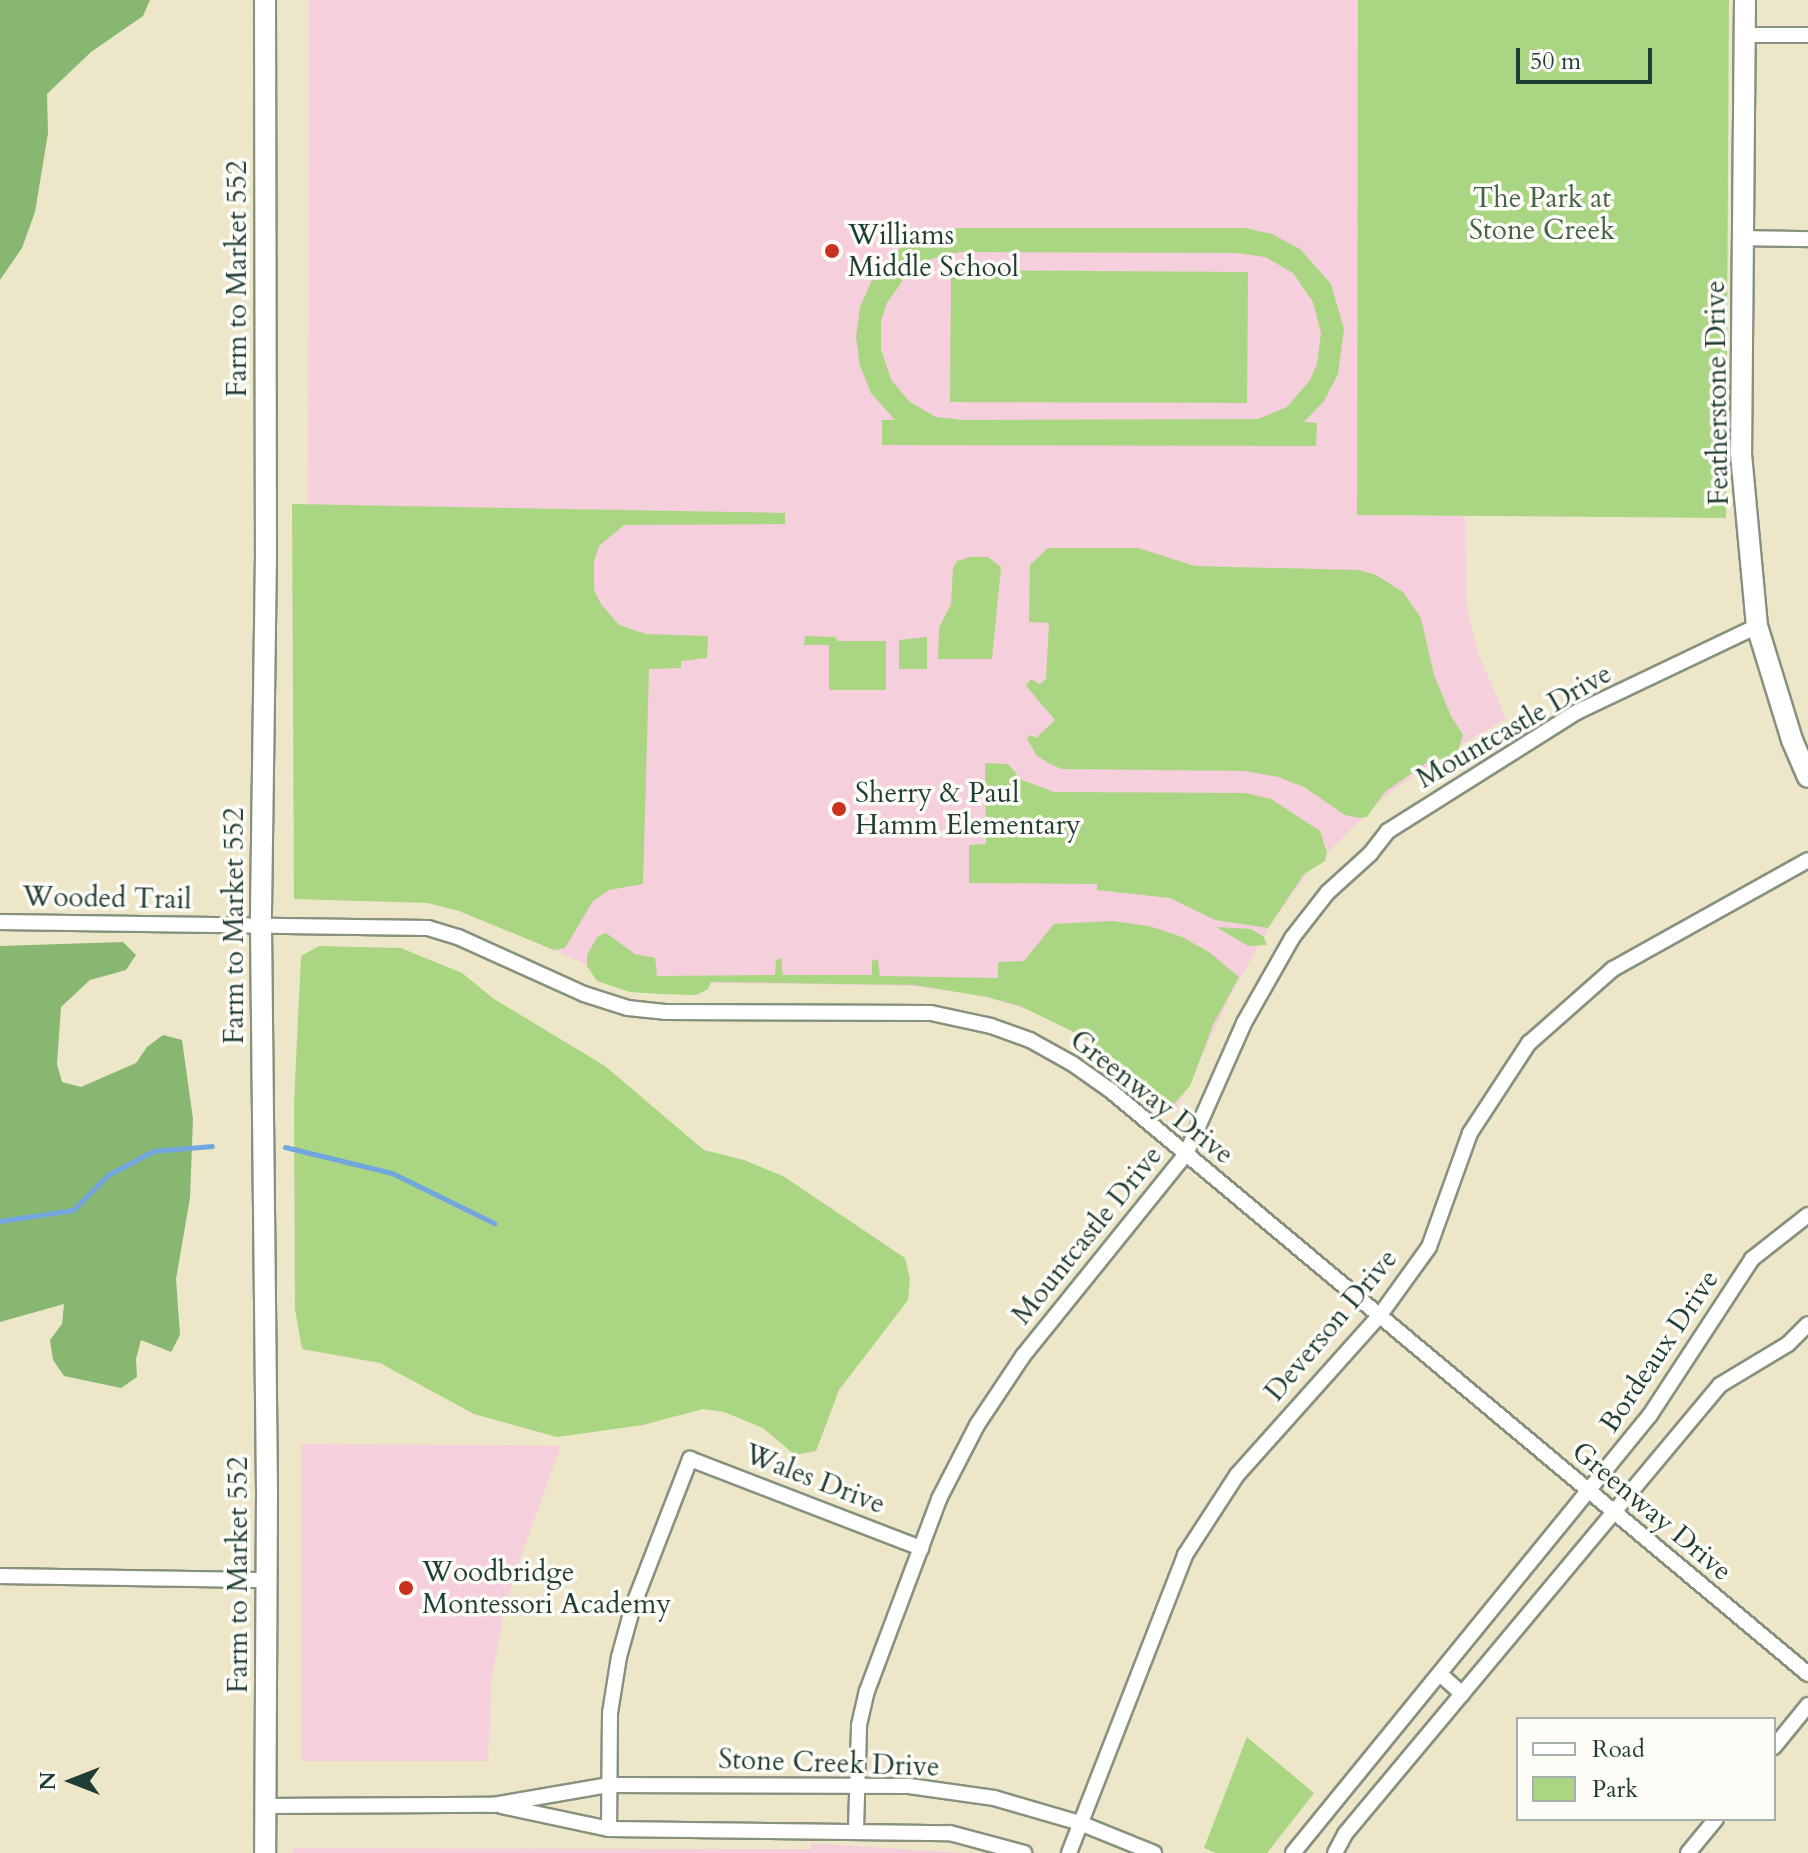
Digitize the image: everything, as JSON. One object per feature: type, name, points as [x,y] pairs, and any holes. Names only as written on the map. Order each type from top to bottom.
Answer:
[{"type":"main road","name":"Farm to Market 552","points":[[265,0],[266,554],[261,927],[267,1580],[265,1853]]},
{"type":"main road","name":"Featherstone Drive","points":[[1745,0],[1741,454],[1757,626],[1792,740],[1808,777]]},
{"type":"street","points":[[1745,35],[1808,35]]},
{"type":"street","points":[[1743,238],[1808,239]]},
{"type":"street","name":"Mountcastle Drive","points":[[856,1829],[859,1725],[867,1691],[939,1499],[977,1425],[1023,1356],[1186,1154],[1244,1023],[1292,938],[1328,892],[1370,854],[1388,831],[1577,712],[1757,626]]},
{"type":"street","name":"Deverson Drive","points":[[1069,1853],[1185,1555],[1237,1475],[1380,1315],[1429,1247],[1470,1133],[1529,1043],[1613,969],[1808,860]]},
{"type":"street","name":"Wooded Trail","points":[[0,922],[261,927]]},
{"type":"street","name":"Greenway Drive","points":[[261,927],[428,928],[458,937],[598,999],[647,1011],[910,1013],[969,1020],[1021,1036],[1073,1064],[1186,1154],[1808,1674]]},
{"type":"street","name":"Bordeaux Drive","points":[[1293,1853],[1590,1494],[1650,1415],[1752,1259],[1808,1215]]},
{"type":"street","name":"Bordeaux Drive","points":[[1335,1853],[1345,1834],[1720,1385],[1788,1344],[1808,1324]]},
{"type":"street","name":"Wales Drive","points":[[609,1785],[610,1713],[619,1657],[633,1606],[690,1459],[921,1548]]},
{"type":"street","points":[[0,1576],[267,1580]]},
{"type":"street","points":[[1440,1674],[1462,1694]]},
{"type":"street","points":[[1776,1745],[1808,1705]]},
{"type":"street","points":[[609,1785],[609,1829]]},
{"type":"street","name":"Stone Creek Drive","points":[[265,1806],[493,1805],[609,1785],[909,1786],[994,1798],[1080,1823],[1154,1853]]},
{"type":"street","name":"Stone Creek Drive","points":[[493,1805],[609,1829],[856,1829],[950,1833],[1024,1853]]},
{"type":"street","points":[[1688,1853],[1714,1821]]},
{"type":"shaded area","points":[[309,0],[1358,0],[1357,515],[1465,516],[1466,604],[1478,653],[1506,719],[1443,755],[1384,797],[1309,871],[1271,924],[1233,991],[1177,1108],[1099,1046],[1035,1012],[976,994],[911,986],[661,982],[599,971],[530,938],[441,903],[307,897]]},
{"type":"shaded area","name":"Woodbridge Montessori Academy","points":[[301,1444],[561,1446],[518,1564],[504,1613],[491,1682],[488,1761],[301,1761]]},
{"type":"shaded area","points":[[811,1843],[964,1853],[293,1853],[293,1848],[811,1849]]},
{"type":"green space","points":[[0,0],[150,0],[143,16],[91,52],[47,94],[48,133],[35,212],[22,248],[0,280]]},
{"type":"green space","name":"The Park at Stone Creek","points":[[1358,0],[1729,0],[1726,518],[1357,515]]},
{"type":"green space","points":[[958,228],[1245,228],[1272,234],[1300,249],[1331,284],[1344,329],[1338,374],[1324,401],[1304,422],[1317,423],[1316,446],[882,445],[882,420],[895,420],[871,393],[860,366],[856,337],[860,307],[873,278],[902,246],[930,234]],"holes":[[[959,252],[1236,253],[1265,257],[1293,273],[1313,302],[1321,333],[1317,364],[1310,380],[1287,407],[1258,419],[962,420],[936,417],[910,402],[891,380],[881,349],[881,321],[887,303],[906,276],[931,259]]]},
{"type":"green space","points":[[951,270],[1248,272],[1247,403],[950,402]]},
{"type":"green space","points":[[292,504],[785,513],[785,524],[624,525],[599,546],[594,561],[594,590],[601,604],[619,625],[646,634],[708,636],[707,658],[681,661],[681,668],[649,669],[643,884],[609,890],[593,901],[565,948],[554,950],[459,911],[428,903],[294,899]]},
{"type":"green space","points":[[1048,548],[1138,548],[1195,566],[1359,570],[1376,575],[1403,592],[1421,618],[1434,675],[1451,716],[1463,735],[1458,751],[1453,757],[1429,761],[1385,792],[1367,817],[1359,818],[1345,815],[1304,787],[1278,777],[1245,771],[1062,769],[1048,763],[1036,755],[1027,738],[1030,735],[1036,738],[1055,720],[1026,686],[1031,679],[1040,684],[1046,679],[1049,623],[1029,622],[1030,565]]},
{"type":"green space","points":[[988,557],[1001,567],[992,659],[938,659],[939,628],[951,604],[953,568],[957,561]]},
{"type":"green space","points":[[805,636],[835,637],[838,641],[886,641],[886,690],[829,690],[829,645],[804,645]]},
{"type":"green space","points":[[927,637],[927,669],[899,669],[899,640]]},
{"type":"green space","points":[[985,763],[1008,764],[1022,780],[1054,792],[1245,793],[1271,799],[1320,831],[1327,853],[1325,861],[1304,874],[1268,928],[1215,920],[1170,898],[1097,890],[1097,884],[969,883],[969,845],[986,844]]},
{"type":"green space","points":[[1112,921],[1149,926],[1182,937],[1209,952],[1239,977],[1213,1025],[1190,1086],[1174,1104],[1162,1101],[1129,1069],[1082,1036],[1020,1006],[987,997],[914,985],[711,982],[708,989],[696,995],[630,992],[597,981],[587,966],[587,955],[597,937],[606,933],[635,954],[655,958],[657,976],[775,975],[776,960],[781,958],[783,975],[872,975],[872,961],[878,959],[880,976],[998,978],[998,962],[1024,961],[1054,924]]},
{"type":"green space","points":[[1216,927],[1251,929],[1264,937],[1267,945],[1248,946]]},
{"type":"green space","points":[[123,942],[136,955],[126,970],[90,980],[61,1007],[57,1064],[62,1082],[81,1087],[136,1063],[147,1047],[163,1035],[182,1040],[193,1119],[190,1198],[176,1279],[180,1335],[171,1352],[141,1340],[136,1359],[137,1377],[121,1388],[64,1376],[53,1360],[50,1340],[62,1324],[64,1304],[0,1322],[0,946]]},
{"type":"green space","points":[[319,946],[401,948],[462,973],[494,999],[605,1066],[704,1150],[744,1160],[783,1176],[905,1258],[910,1279],[908,1300],[839,1390],[816,1451],[795,1455],[763,1428],[724,1412],[703,1409],[643,1425],[557,1437],[474,1414],[380,1363],[302,1349],[295,1309],[294,1104],[301,956]]},
{"type":"green space","points":[[1247,1737],[1314,1793],[1267,1853],[1216,1853],[1204,1848]]},
{"type":"waterway","points":[[0,1221],[73,1210],[108,1175],[153,1151],[212,1146]]},
{"type":"waterway","points":[[285,1147],[392,1173],[494,1223]]},
{"type":"place","name":"Williams Middle School","points":[[832,251]]},
{"type":"place","name":"Sherry & Paul Hamm Elementary","points":[[839,809]]},
{"type":"place","name":"Woodbridge Montessori Academy","points":[[406,1588]]}]
